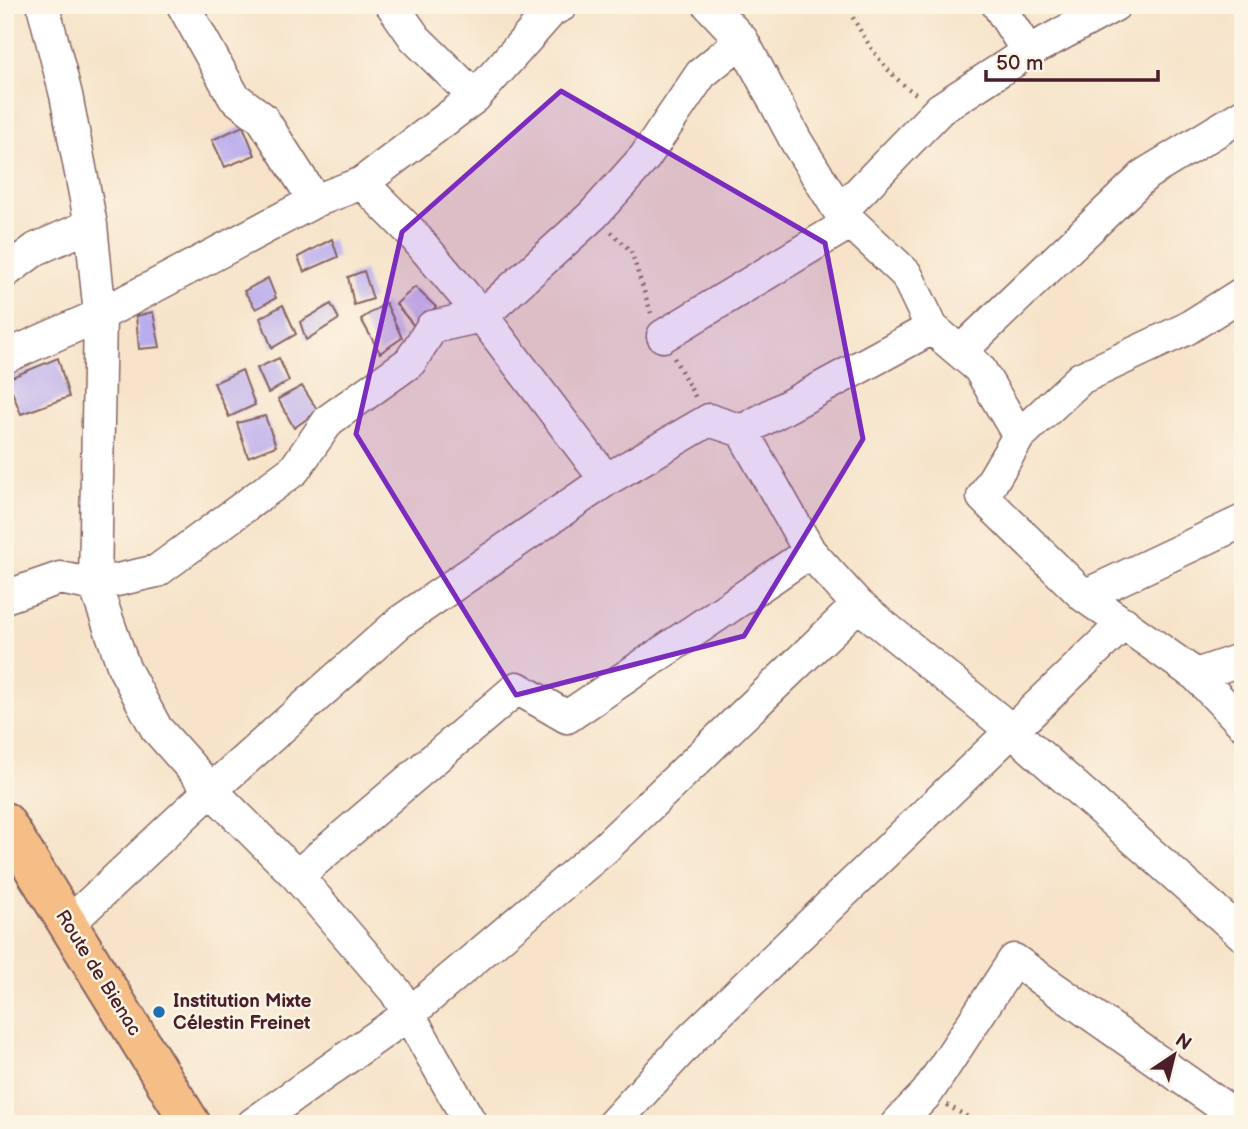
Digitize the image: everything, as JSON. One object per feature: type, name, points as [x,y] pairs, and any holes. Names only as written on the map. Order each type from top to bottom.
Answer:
[{"type":"main road","name":"Route de Bienac","points":[[5,822],[191,1124]]},
{"type":"street","points":[[43,5],[66,95],[91,225],[100,315],[94,585],[124,668],[156,728],[211,790],[298,876],[396,992],[471,1124]]},
{"type":"street","points":[[183,5],[234,97],[262,118],[315,201]]},
{"type":"street","points":[[392,5],[415,38],[475,97]]},
{"type":"street","points":[[5,357],[100,315],[315,201],[362,183],[475,97],[552,10],[562,5]]},
{"type":"street","points":[[709,5],[742,40],[796,141],[845,217],[906,274],[932,328],[979,368],[1019,436]]},
{"type":"street","points":[[998,5],[1028,52]]},
{"type":"street","points":[[663,336],[845,217],[940,109],[1028,52],[1115,5]]},
{"type":"street","points":[[5,597],[60,578],[94,585],[157,571],[294,470],[329,420],[410,362],[432,327],[482,316],[593,215],[645,158],[701,74],[742,40]]},
{"type":"street","points":[[960,352],[1146,174],[1243,115]]},
{"type":"street","points":[[362,183],[411,232],[482,316],[606,480]]},
{"type":"street","points":[[5,272],[36,249],[91,225]]},
{"type":"street","points":[[1243,293],[1186,329],[1081,378],[1019,436],[983,497],[1084,596],[1196,675],[1243,724]]},
{"type":"street","points":[[742,431],[932,328]]},
{"type":"street","points":[[68,924],[211,790],[400,622],[606,480],[709,420],[742,431],[810,552],[858,605],[1011,730],[1243,935]]},
{"type":"street","points":[[1084,596],[1243,521]]},
{"type":"street","points":[[298,876],[517,688],[567,717],[810,552]]},
{"type":"street","points":[[253,1124],[409,1014],[605,848],[858,605]]},
{"type":"street","points":[[613,1124],[692,1038],[1124,623]]},
{"type":"street","points":[[1196,675],[1243,659]]},
{"type":"street","points":[[897,1124],[927,1093],[1014,960],[1243,1121]]},
{"type":"path","points":[[846,5],[869,46],[900,84],[940,109]]},
{"type":"path","points":[[927,1093],[980,1124]]},
{"type":"highlighted area","points":[[561,91],[825,243],[863,439],[744,636],[516,695],[356,434],[402,232]]},
{"type":"building","points":[[243,126],[255,155],[225,167],[212,140]]},
{"type":"building","points":[[332,239],[338,257],[304,272],[298,257]]},
{"type":"building","points":[[364,271],[373,299],[354,305],[348,277]]},
{"type":"building","points":[[268,278],[276,298],[256,309],[244,291]]},
{"type":"building","points":[[415,287],[436,307],[414,326],[396,304]]},
{"type":"building","points":[[386,303],[402,338],[380,353],[361,319]]},
{"type":"building","points":[[331,304],[339,319],[306,340],[300,322]]},
{"type":"building","points":[[283,305],[296,334],[272,348],[260,318]]},
{"type":"building","points":[[153,312],[160,347],[139,349],[136,316]]},
{"type":"building","points":[[58,358],[69,397],[21,414],[7,379]]},
{"type":"building","points":[[279,358],[289,381],[268,393],[257,368]]},
{"type":"building","points":[[242,370],[255,405],[229,417],[214,383]]},
{"type":"building","points":[[302,386],[318,411],[294,428],[278,399]]},
{"type":"building","points":[[265,416],[276,446],[248,457],[237,423]]},
{"type":"place","name":"Institution Mixte Célestin Freinet","points":[[159,1012]]}]
